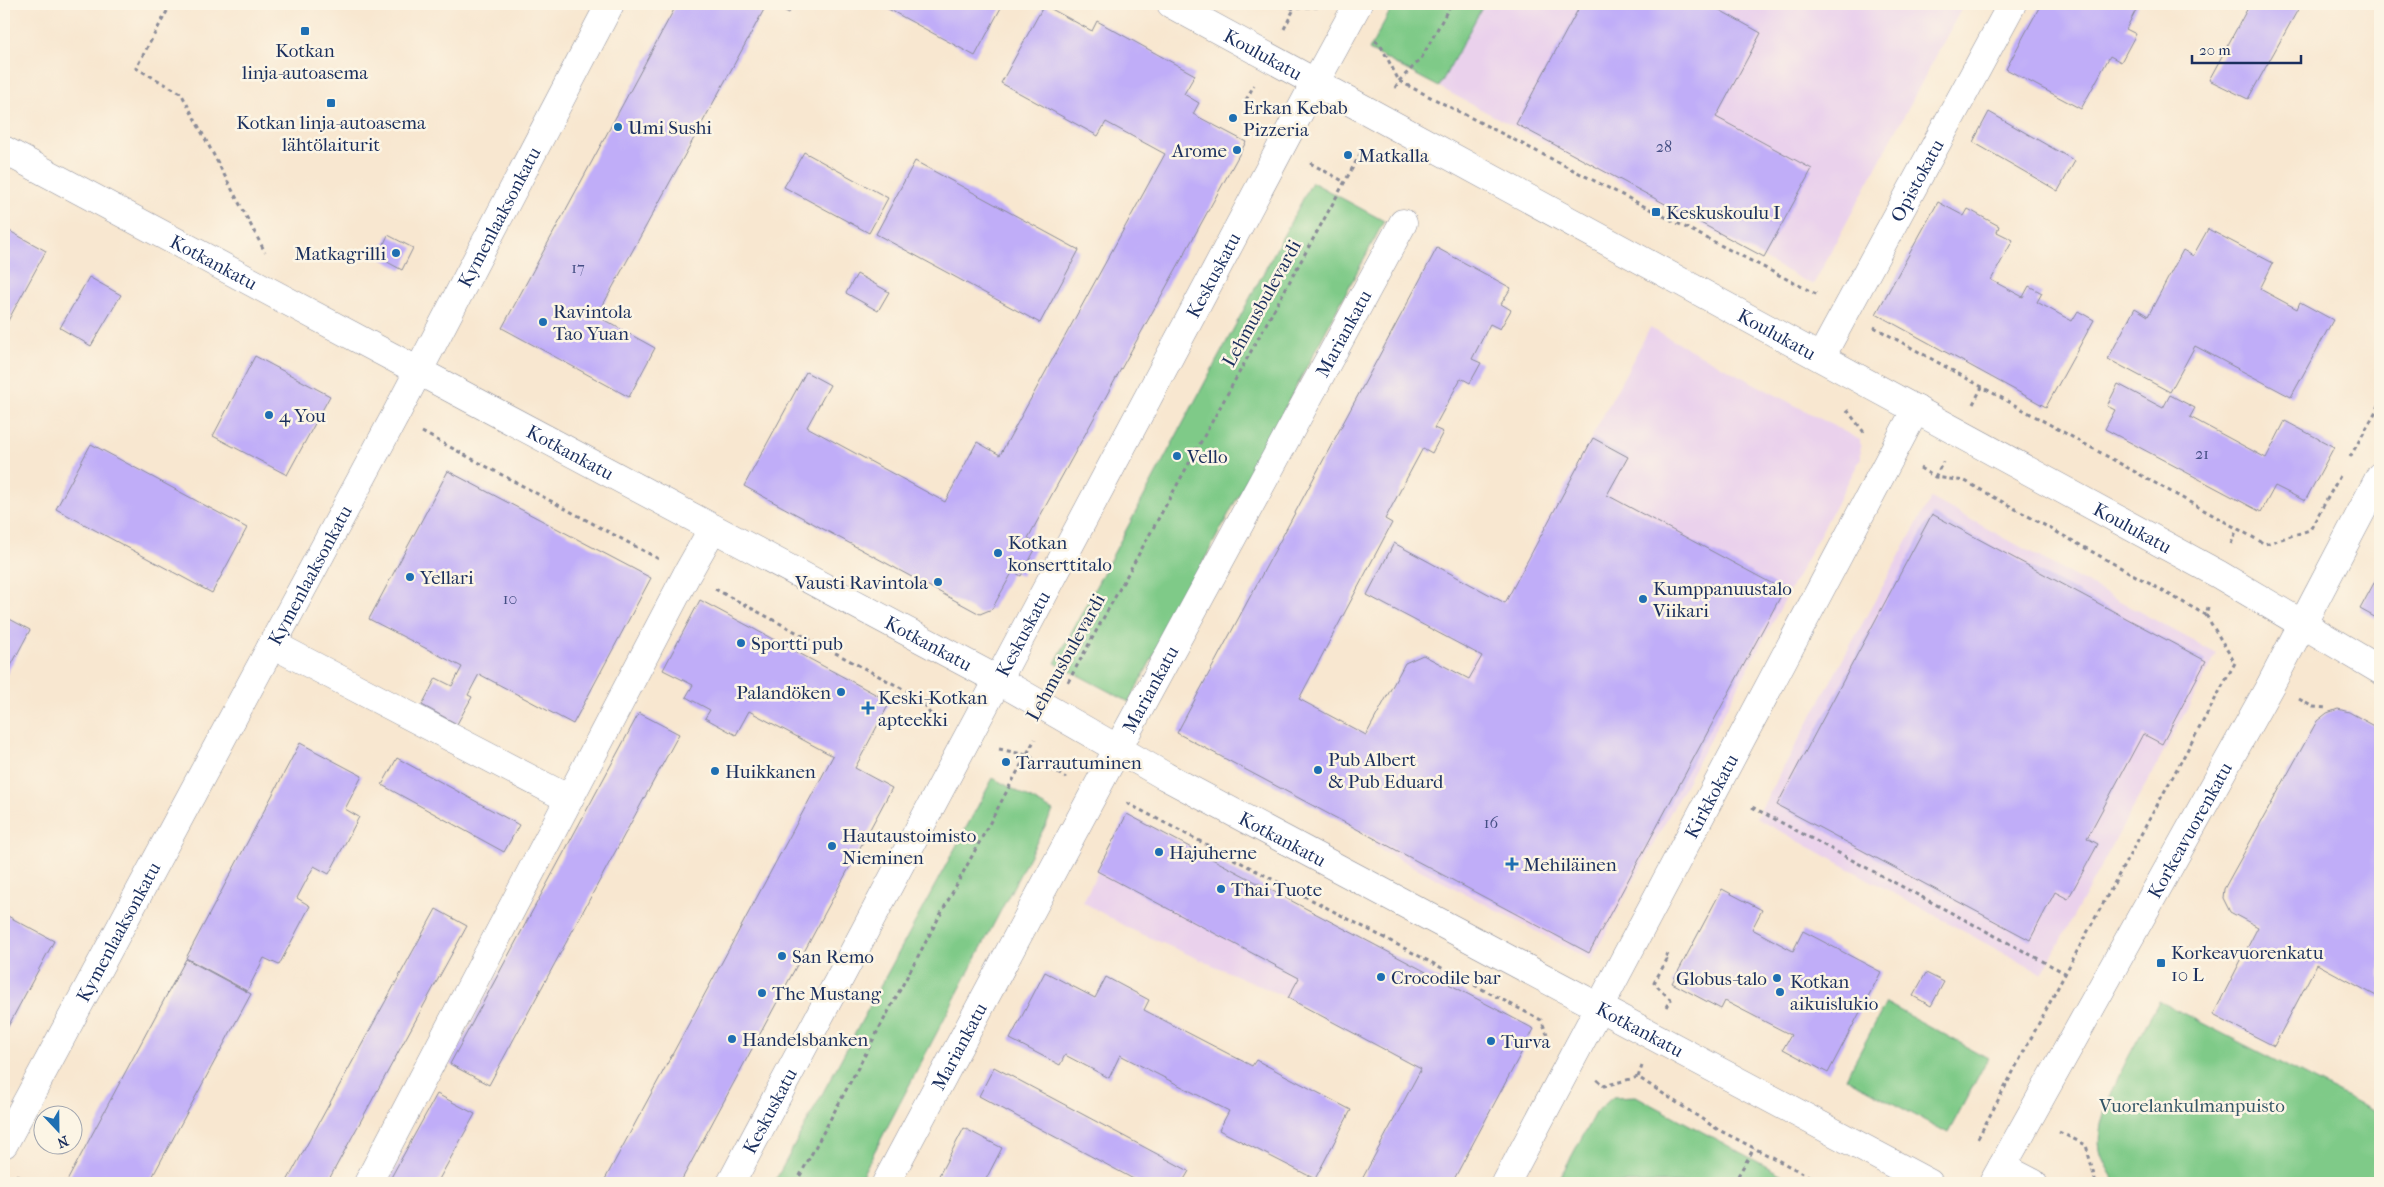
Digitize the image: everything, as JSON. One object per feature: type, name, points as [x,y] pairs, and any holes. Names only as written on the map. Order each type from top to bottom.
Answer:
[{"type":"street","name":"Kymenlaaksonkatu","points":[[4,1144],[418,370],[610,4]]},
{"type":"street","name":"Koulukatu","points":[[1171,4],[2218,574],[2380,670]]},
{"type":"street","name":"Opistokatu","points":[[1820,357],[2012,4]]},
{"type":"street","name":"Keskuskatu","points":[[731,1183],[1352,14]]},
{"type":"street","name":"Kotkankatu","points":[[4,150],[998,680],[1117,750],[1930,1183]]},
{"type":"street","name":"Mariankatu","points":[[886,1183],[1117,750],[1402,223]]},
{"type":"street","name":"Kirkkokatu","points":[[1506,1183],[1916,409]]},
{"type":"street","name":"Korkeavuorenkatu","points":[[1998,1175],[2302,625],[2380,476]]},
{"type":"street","points":[[368,1183],[687,574],[713,528]]},
{"type":"street","points":[[272,644],[569,799]]},
{"type":"street","points":[[1998,1175],[2033,1183]]},
{"type":"path","points":[[171,4],[136,68],[181,93],[269,259]]},
{"type":"path","points":[[1283,4],[1294,9],[1304,5],[1316,6],[1352,14],[1380,44],[1399,81],[1846,311],[2265,544],[2310,530],[2342,472]]},
{"type":"path","points":[[1399,81],[1421,59],[1451,4]]},
{"type":"path","name":"Lehmusbulevardi","points":[[796,1183],[1050,710],[1363,147]]},
{"type":"path","points":[[2347,463],[2380,404]]},
{"type":"path","points":[[439,442],[922,699],[937,728],[966,741],[1027,755],[1094,794],[1125,802],[1144,810],[1541,1020],[1550,1042],[1604,1086],[1638,1077],[1717,1129],[1822,1183]]},
{"type":"path","points":[[1975,1142],[2065,973],[2235,663],[2206,615]]},
{"type":"path","points":[[1752,807],[2065,973]]},
{"type":"path","points":[[1734,1183],[1754,1148]]},
{"type":"shaded area","points":[[1484,4],[1964,4],[1813,285],[1439,87]]},
{"type":"shaded area","points":[[1650,328],[1860,440],[1861,458],[1591,960],[1373,845]]},
{"type":"shaded area","points":[[1931,498],[2217,654],[2042,974],[1756,818]]},
{"type":"shaded area","points":[[1127,814],[1329,921],[1288,998],[1128,928],[1083,902]]},
{"type":"green space","points":[[1394,4],[1484,4],[1439,87],[1369,50]]},
{"type":"green space","points":[[1312,182],[1384,221],[1129,702],[1055,663]]},
{"type":"green space","points":[[993,778],[1053,811],[858,1183],[774,1183]]},
{"type":"green space","name":"Vuorelankulmanpuisto","points":[[2159,1001],[2380,1114],[2380,1183],[2115,1182],[2100,1150],[2103,1116],[2120,1074]]},
{"type":"green space","points":[[1886,1003],[1988,1058],[1948,1133],[1846,1078]]},
{"type":"green space","points":[[1636,1096],[1797,1183],[1557,1183],[1595,1113],[1613,1097]]},
{"type":"building","points":[[677,4],[767,4],[597,316],[655,348],[629,397],[502,328]]},
{"type":"building","points":[[771,4],[794,4],[789,13]]},
{"type":"building","points":[[879,4],[1003,4],[975,56]]},
{"type":"building","points":[[1581,4],[1719,4],[1716,8],[1761,33],[1716,117],[1812,169],[1764,257],[1516,124]]},
{"type":"building","points":[[2041,4],[2139,4],[2126,29],[2136,34],[2121,62],[2110,56],[2081,109],[2006,69]]},
{"type":"building","points":[[2250,4],[2301,4],[2248,99],[2209,80]]},
{"type":"building","points":[[1044,5],[1092,31],[1097,21],[1195,75],[1184,94],[1199,103],[1193,114],[1246,142],[1028,538],[1038,544],[1021,576],[1013,571],[992,609],[980,614],[744,486],[806,372],[830,385],[807,427],[945,502],[977,442],[1000,455],[1165,154],[1106,122],[1098,136],[1001,83]]},
{"type":"building","points":[[1989,112],[2075,161],[2058,191],[1973,142]]},
{"type":"building","points":[[804,152],[888,198],[869,233],[784,187]]},
{"type":"building","points":[[915,161],[1079,250],[1040,323],[876,234]]},
{"type":"building","points":[[1938,202],[1964,216],[1968,209],[1999,226],[1997,232],[2013,240],[1991,280],[2023,297],[2029,286],[2042,293],[2037,302],[2072,321],[2078,311],[2094,320],[2046,407],[1876,314]]},
{"type":"building","points":[[4,228],[46,251],[4,328]]},
{"type":"building","points":[[2208,229],[2273,263],[2260,289],[2297,309],[2300,302],[2333,320],[2291,397],[2195,346],[2170,392],[2108,359],[2135,308],[2148,316],[2183,250],[2193,256]]},
{"type":"building","points":[[388,235],[413,248],[402,270],[378,257]]},
{"type":"building","name":"Kumppanuustalo Viikari","points":[[1437,248],[1511,288],[1501,304],[1511,310],[1500,329],[1490,324],[1472,359],[1481,363],[1470,383],[1461,378],[1434,428],[1443,432],[1432,453],[1423,448],[1385,519],[1392,523],[1299,699],[1366,735],[1405,663],[1423,655],[1469,679],[1482,656],[1367,595],[1394,543],[1505,603],[1593,438],[1628,457],[1607,495],[1784,590],[1589,953],[1177,733]]},
{"type":"building","points":[[857,274],[889,292],[878,311],[846,293]]},
{"type":"building","points":[[89,277],[121,295],[91,346],[60,328]]},
{"type":"building","points":[[255,356],[330,396],[287,475],[213,436]]},
{"type":"building","points":[[2118,384],[2163,408],[2170,395],[2195,408],[2190,417],[2266,458],[2285,421],[2334,447],[2305,501],[2275,486],[2261,512],[2105,429],[2115,410],[2107,406]]},
{"type":"building","points":[[91,444],[247,528],[212,593],[56,509]]},
{"type":"building","points":[[448,471],[651,578],[573,724],[479,674],[468,695],[472,697],[457,724],[422,705],[436,678],[452,686],[462,667],[369,619]]},
{"type":"building","points":[[1932,514],[2206,661],[2162,744],[2143,734],[2087,838],[2098,844],[2068,899],[2055,892],[2030,940],[1777,805]]},
{"type":"building","points":[[2380,572],[2380,620],[2360,609]]},
{"type":"building","points":[[700,600],[890,702],[855,768],[892,788],[680,1183],[603,1183],[833,756],[749,711],[736,735],[705,718],[710,710],[686,697],[693,685],[663,670]]},
{"type":"building","points":[[4,616],[30,630],[4,679]]},
{"type":"building","points":[[2338,709],[2349,712],[2380,729],[2380,998],[2317,964],[2274,1046],[2213,1015],[2258,927],[2230,912],[2223,898],[2224,889],[2317,721],[2327,713]]},
{"type":"building","points":[[639,713],[679,734],[489,1085],[450,1064]]},
{"type":"building","points":[[300,743],[362,776],[345,809],[359,817],[329,874],[314,866],[297,898],[310,906],[279,965],[264,958],[247,991],[186,958]]},
{"type":"building","points":[[397,758],[519,825],[504,852],[382,785]]},
{"type":"building","points":[[1127,814],[1534,1029],[1452,1183],[1360,1183],[1421,1069],[1288,998],[1299,978],[1097,871]]},
{"type":"building","name":"Globus-talo","points":[[1722,889],[1762,910],[1752,929],[1793,951],[1803,931],[1881,972],[1828,1073],[1783,1049],[1791,1035],[1725,1001],[1721,1009],[1672,983]]},
{"type":"building","points":[[436,909],[467,926],[327,1183],[286,1183]]},
{"type":"building","points":[[4,914],[54,941],[4,1034]]},
{"type":"building","points":[[186,959],[251,994],[149,1183],[66,1183]]},
{"type":"building","points":[[1045,972],[1095,998],[1106,977],[1149,1000],[1144,1010],[1252,1066],[1256,1060],[1351,1110],[1315,1179],[1219,1130],[1229,1111],[1120,1055],[1109,1078],[1065,1055],[1060,1065],[1010,1039]]},
{"type":"building","points":[[1926,973],[1944,982],[1931,1006],[1913,996]]},
{"type":"building","points":[[994,1067],[1189,1171],[1182,1183],[1141,1183],[979,1096]]},
{"type":"building","points":[[437,1094],[475,1114],[437,1183],[388,1183]]},
{"type":"building","points":[[964,1128],[1002,1148],[984,1183],[935,1183]]},
{"type":"place","name":"Kotkan linja-autoasema","points":[[305,31]]},
{"type":"place","name":"Kotkan linja-autoasema lähtölaiturit","points":[[331,103]]},
{"type":"place","name":"Erkan Kebab Pizzeria","points":[[1233,118]]},
{"type":"place","name":"Umi Sushi","points":[[618,127]]},
{"type":"place","name":"Arome","points":[[1237,150]]},
{"type":"place","name":"Matkalla","points":[[1348,155]]},
{"type":"place","name":"Keskuskoulu I","points":[[1656,212]]},
{"type":"place","name":"Matkagrilli","points":[[396,253]]},
{"type":"place","name":"Ravintola Tao Yuan","points":[[543,322]]},
{"type":"place","name":"4 You","points":[[269,415]]},
{"type":"place","name":"Vello","points":[[1177,456]]},
{"type":"place","name":"Kotkan konserttitalo","points":[[998,553]]},
{"type":"place","name":"Yellari","points":[[410,577]]},
{"type":"place","name":"Vausti Ravintola","points":[[938,582]]},
{"type":"place","name":"Kumppanuustalo Viikari","points":[[1643,599]]},
{"type":"place","name":"Sportti pub","points":[[741,643]]},
{"type":"place","name":"Palandöken","points":[[841,692]]},
{"type":"place","name":"Keski-Kotkan apteekki","points":[[868,708]]},
{"type":"place","name":"Tarrautuminen","points":[[1006,762]]},
{"type":"place","name":"Pub Albert & Pub Eduard","points":[[1318,770]]},
{"type":"place","name":"Huikkanen","points":[[715,771]]},
{"type":"place","name":"Hautaustoimisto Nieminen","points":[[832,846]]},
{"type":"place","name":"Hajuherne","points":[[1159,852]]},
{"type":"place","name":"Mehiläinen","points":[[1512,864]]},
{"type":"place","name":"Thai Tuote","points":[[1221,889]]},
{"type":"place","name":"San Remo","points":[[782,956]]},
{"type":"place","name":"Korkeavuorenkatu 10 L","points":[[2161,963]]},
{"type":"place","name":"Crocodile bar","points":[[1381,977]]},
{"type":"place","name":"Globus-talo","points":[[1777,978]]},
{"type":"place","name":"Kotkan aikuislukio","points":[[1780,992]]},
{"type":"place","name":"The Mustang","points":[[762,993]]},
{"type":"place","name":"Handelsbanken","points":[[732,1039]]},
{"type":"place","name":"Turva","points":[[1491,1041]]}]
